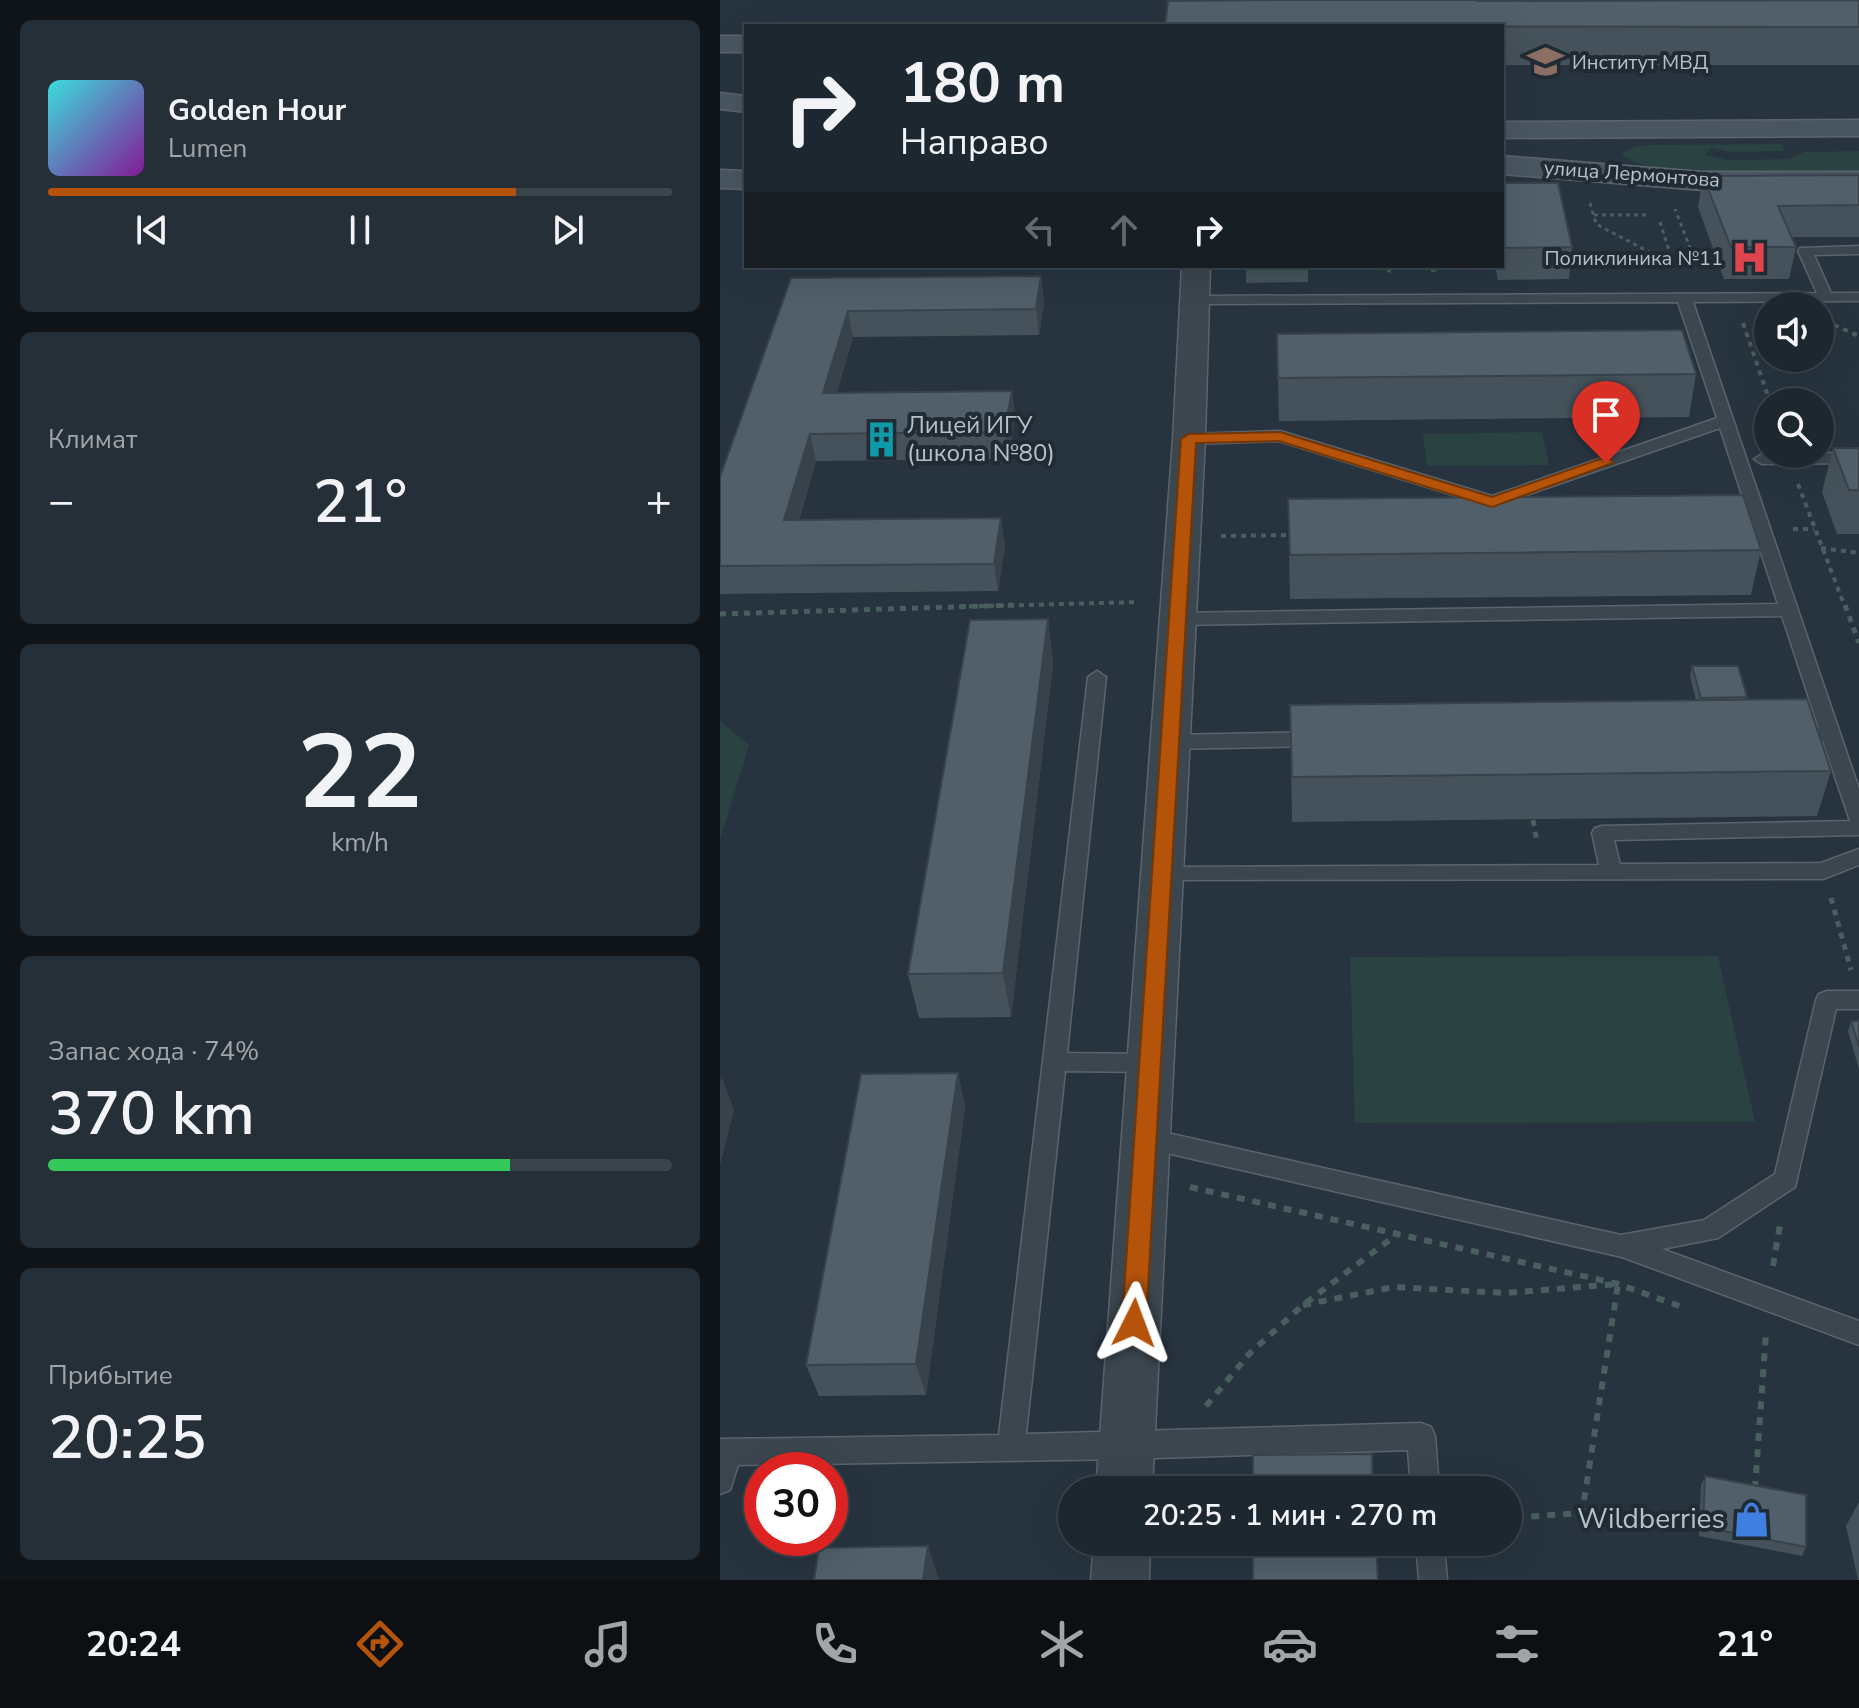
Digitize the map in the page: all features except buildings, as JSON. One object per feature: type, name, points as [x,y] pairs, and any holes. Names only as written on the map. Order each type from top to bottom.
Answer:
[{"type":"main road","points":[[720,44],[744,44]]},
{"type":"main road","points":[[720,101],[744,104]]},
{"type":"main road","name":"улица Лермонтова","points":[[1504,130],[1859,128]]},
{"type":"main road","name":"улица Лермонтова","points":[[1504,165],[1703,181],[1859,181]]},
{"type":"main road","points":[[720,179],[744,180]]},
{"type":"main road","points":[[1504,182],[1703,181]]},
{"type":"street","points":[[1125,1476],[1189,439],[1195,283]]},
{"type":"street","points":[[1120,1580],[1121,1556]]},
{"type":"lane","points":[[1824,292],[1805,251],[1859,250]]},
{"type":"lane","points":[[1195,283],[1754,297]]},
{"type":"lane","points":[[1684,297],[1859,819]]},
{"type":"lane","points":[[1834,297],[1859,297]]},
{"type":"lane","points":[[1189,439],[1280,436],[1492,502],[1726,420]]},
{"type":"lane","points":[[1834,458],[1859,458]]},
{"type":"lane","points":[[1176,610],[1789,610]]},
{"type":"lane","points":[[1011,1448],[1097,677]]},
{"type":"lane","points":[[1767,735],[1830,734]]},
{"type":"lane","points":[[1170,742],[1340,739]]},
{"type":"lane","points":[[1611,872],[1602,833],[1859,828]]},
{"type":"lane","points":[[1160,875],[1823,871],[1859,857]]},
{"type":"lane","points":[[1622,1246],[1709,1230],[1786,1180],[1827,1000],[1859,1000]]},
{"type":"lane","points":[[1054,1062],[1149,1063]]},
{"type":"lane","points":[[1145,1138],[1622,1246],[1859,1333]]},
{"type":"lane","points":[[720,1480],[723,1452],[1126,1446],[1421,1436],[1424,1476]]},
{"type":"lane","points":[[1431,1556],[1433,1580]]},
{"type":"path","points":[[1589,197],[1596,224],[1674,265],[1692,253],[1670,197]]},
{"type":"path","points":[[1594,215],[1646,215]]},
{"type":"path","points":[[1660,222],[1669,252]]},
{"type":"path","points":[[1735,297],[1765,388]]},
{"type":"path","points":[[1846,330],[1859,336]]},
{"type":"path","points":[[1792,468],[1820,548],[1859,643]]},
{"type":"path","points":[[1785,529],[1814,529]]},
{"type":"path","points":[[1208,536],[1302,535]]},
{"type":"path","points":[[1820,548],[1859,553]]},
{"type":"path","points":[[720,614],[1176,610]]},
{"type":"path","points":[[1838,920],[1852,972]]},
{"type":"path","points":[[1755,1494],[1768,1300],[1786,1180]]},
{"type":"path","points":[[1183,1185],[1618,1284],[1692,1311]]},
{"type":"path","points":[[1175,1444],[1250,1353],[1303,1305],[1398,1234]]},
{"type":"path","points":[[1303,1305],[1394,1287],[1505,1293],[1618,1284]]},
{"type":"path","points":[[1522,1517],[1582,1513],[1618,1284]]},
{"type":"path","points":[[1751,1331],[1779,1341]]},
{"type":"green space","points":[[1782,144],[1785,151],[1730,152],[1711,148],[1705,155],[1727,160],[1789,159],[1804,152],[1859,151],[1859,171],[1771,174],[1694,172],[1661,169],[1635,162],[1622,153],[1636,146],[1649,145]]},
{"type":"green space","points":[[1542,432],[1549,465],[1427,466],[1423,434]]},
{"type":"green space","points":[[720,721],[749,745],[720,840]]},
{"type":"green space","points":[[1718,956],[1755,1122],[1355,1123],[1350,957]]},
{"type":"place","name":"Институт МВД","points":[[1546,62]]},
{"type":"place","name":"Поликлиника №11","points":[[1749,258]]},
{"type":"place","name":"Лицей ИГУ (школа №80)","points":[[881,439]]},
{"type":"place","name":"Wildberries","points":[[1751,1519]]},
{"type":"route","points":[[1134,1323],[1175,619],[1189,439],[1280,436],[1492,502],[1606,463]]}]
